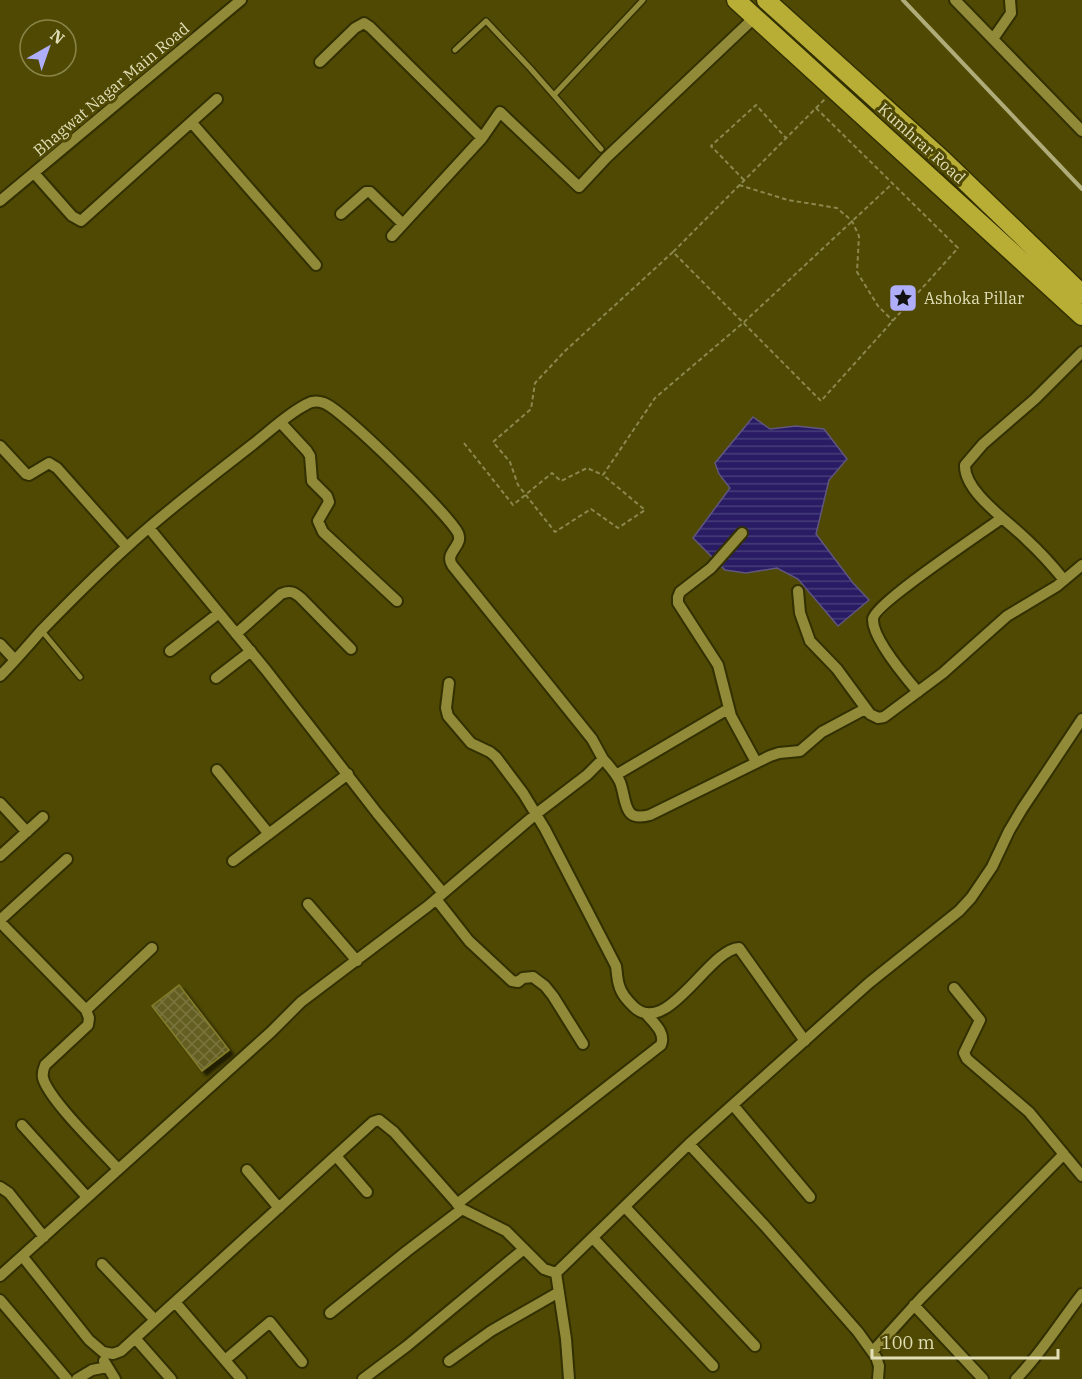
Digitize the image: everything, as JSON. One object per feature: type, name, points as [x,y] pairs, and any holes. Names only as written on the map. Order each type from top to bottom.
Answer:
[{"type":"highway","name":"Kumhrar Road","points":[[736,0],[1082,316]]},
{"type":"highway","name":"Kumhrar Road","points":[[766,0],[943,160],[1082,294]]},
{"type":"highway","points":[[802,59],[815,44]]},
{"type":"street","name":"Bhagwat Nagar Main Road","points":[[0,201],[241,0]]},
{"type":"street","points":[[955,0],[1082,131]]},
{"type":"street","points":[[993,39],[1011,13],[1010,0]]},
{"type":"street","points":[[392,236],[482,138],[501,112],[579,187],[606,158],[755,17]]},
{"type":"street","points":[[320,62],[355,28],[364,23],[482,138]]},
{"type":"street","points":[[34,173],[72,216],[81,221],[217,99]]},
{"type":"street","points":[[192,123],[316,265]]},
{"type":"street","points":[[341,214],[366,192],[370,192],[403,224]]},
{"type":"street","points":[[1064,580],[1044,556],[1002,518],[967,478],[965,465],[983,444],[1035,399],[1082,352]]},
{"type":"street","points":[[0,676],[127,547],[281,423],[306,405],[317,401],[326,403],[361,432],[422,492],[459,535],[459,542],[450,556],[449,561],[452,566],[592,739],[603,759],[616,775],[627,809],[633,815],[641,818],[650,816],[756,762],[779,753],[800,751],[822,732],[866,709]]},
{"type":"street","points":[[281,423],[307,451],[310,456],[312,481],[327,496],[329,502],[320,516],[319,525],[397,601]]},
{"type":"street","points":[[0,446],[26,474],[29,475],[49,463],[57,468],[127,547]]},
{"type":"street","points":[[918,692],[881,641],[873,622],[874,615],[893,596],[1002,518]]},
{"type":"street","points":[[149,528],[251,651],[348,774],[440,896],[470,940],[512,981],[518,982],[523,978],[533,977],[545,986],[583,1044]]},
{"type":"street","points":[[742,533],[711,568],[680,592],[678,603],[718,665],[728,710],[756,762]]},
{"type":"street","points":[[798,591],[800,613],[810,641],[837,669],[866,709],[878,718],[884,717],[954,664],[1007,616],[1064,580],[1082,565]]},
{"type":"street","points":[[236,634],[287,591],[294,592],[302,598],[351,649]]},
{"type":"street","points":[[170,651],[219,613]]},
{"type":"street","points":[[0,644],[15,660]]},
{"type":"street","points":[[216,678],[251,651]]},
{"type":"street","points":[[330,1313],[459,1206],[661,1045],[663,1040],[647,1015],[640,1013],[622,993],[616,966],[536,814],[496,757],[471,742],[448,716],[446,708],[449,683]]},
{"type":"street","points":[[616,775],[728,710]]},
{"type":"street","points":[[556,1274],[733,1105],[869,983],[959,911],[971,898],[992,867],[1022,809],[1082,718]]},
{"type":"street","points":[[1,1274],[23,1257],[301,1002],[440,896],[536,814],[587,775],[603,759]]},
{"type":"street","points":[[217,770],[269,834]]},
{"type":"street","points":[[233,861],[348,774]]},
{"type":"street","points":[[0,803],[27,832]]},
{"type":"street","points":[[0,855],[44,817]]},
{"type":"street","points":[[67,859],[1,926],[86,1010],[89,1018],[88,1025],[45,1065],[42,1072],[44,1081],[62,1107],[118,1169]]},
{"type":"street","points":[[308,904],[357,961]]},
{"type":"street","points":[[86,1010],[152,948]]},
{"type":"street","points":[[647,1015],[674,1002],[728,951],[739,948],[805,1041]]},
{"type":"street","points":[[954,988],[980,1020],[964,1053],[967,1059],[1029,1112],[1082,1176]]},
{"type":"street","points":[[733,1105],[810,1197]]},
{"type":"street","points":[[23,1257],[89,1340],[103,1352],[113,1354],[121,1351],[373,1122],[379,1120],[394,1132],[459,1206],[506,1231],[544,1269],[556,1274]]},
{"type":"street","points":[[22,1125],[87,1197]]},
{"type":"street","points":[[690,1144],[858,1332],[873,1351],[879,1366],[877,1378]]},
{"type":"street","points":[[873,1351],[914,1305],[1064,1154]]},
{"type":"street","points":[[336,1156],[367,1192]]},
{"type":"street","points":[[247,1170],[279,1208]]},
{"type":"street","points":[[0,1187],[9,1193],[44,1237]]},
{"type":"street","points":[[625,1207],[755,1346]]},
{"type":"street","points":[[593,1238],[713,1366]]},
{"type":"street","points":[[363,1379],[407,1346],[524,1249]]},
{"type":"street","points":[[102,1264],[155,1320]]},
{"type":"street","points":[[556,1274],[569,1379]]},
{"type":"street","points":[[449,1360],[491,1331],[559,1292]]},
{"type":"street","points":[[1016,1379],[1033,1362],[1052,1332],[1082,1294]]},
{"type":"street","points":[[0,1300],[67,1379]]},
{"type":"street","points":[[175,1302],[241,1379]]},
{"type":"street","points":[[914,1305],[983,1379]]},
{"type":"street","points":[[225,1360],[270,1322],[302,1362]]},
{"type":"street","points":[[135,1338],[171,1379]]},
{"type":"street","points":[[103,1352],[107,1367],[115,1379]]},
{"type":"street","points":[[77,1379],[92,1370],[107,1367]]},
{"type":"lane","points":[[554,95],[644,0]]},
{"type":"lane","points":[[455,50],[486,21],[602,149]]},
{"type":"lane","points":[[42,631],[80,677]]},
{"type":"path","points":[[744,180],[711,146],[756,105],[786,138]]},
{"type":"path","points":[[464,443],[513,505],[526,495],[552,473],[561,482],[587,468],[603,475],[645,510],[618,528],[591,509],[555,532],[526,495],[518,485],[510,462],[493,442],[531,409],[535,383],[558,359],[673,252],[816,108],[958,248],[821,401],[673,252]]},
{"type":"path","points":[[603,475],[655,398],[743,323],[893,183]]},
{"type":"path","points":[[739,185],[788,200],[837,208],[852,221],[859,236],[857,272],[878,306],[893,321]]},
{"type":"shaded area","points":[[753,417],[770,429],[796,426],[824,429],[847,459],[829,480],[816,534],[853,583],[869,600],[838,626],[798,579],[777,568],[746,573],[725,570],[693,538],[730,488],[719,474],[715,463]]},
{"type":"building","points":[[179,985],[229,1050],[202,1071],[152,1006]]},
{"type":"railway","points":[[903,0],[1082,189]]},
{"type":"place","name":"Ashoka Pillar","points":[[903,298]]}]
